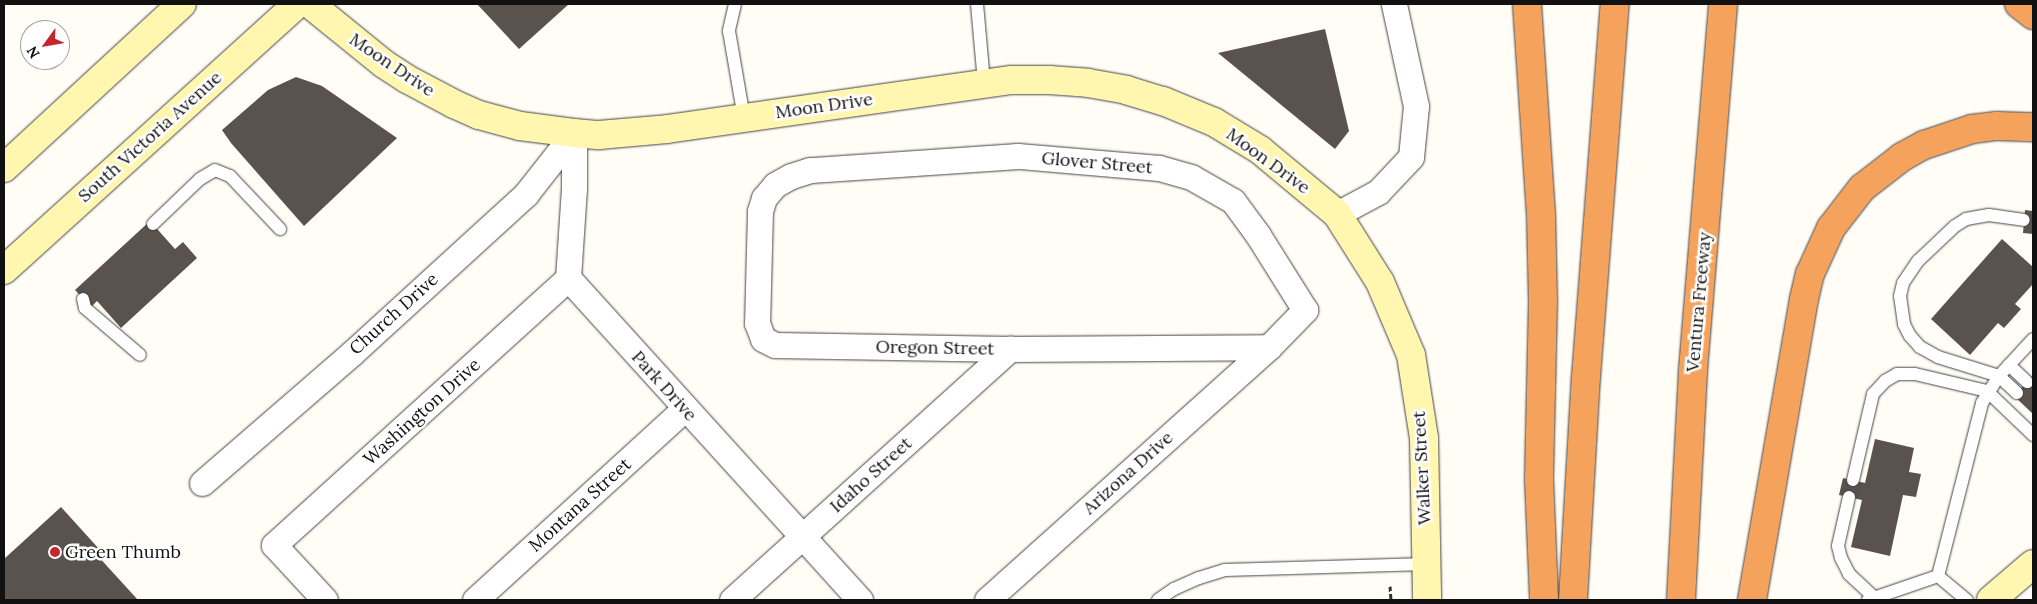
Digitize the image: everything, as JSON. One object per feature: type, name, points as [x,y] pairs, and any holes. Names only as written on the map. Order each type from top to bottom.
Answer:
[{"type":"highway","points":[[1526,4],[1542,214],[1543,301],[1539,479],[1544,600]]},
{"type":"highway","points":[[1573,600],[1585,387],[1615,4]]},
{"type":"highway","name":"Ventura Freeway","points":[[1681,600],[1693,370],[1723,4]]},
{"type":"highway","points":[[2019,4],[2033,14]]},
{"type":"highway","points":[[1752,600],[1804,299],[1810,274],[1831,228],[1862,188],[1888,166],[1924,145],[1972,130],[1998,126],[2033,127]]},
{"type":"street","points":[[4,168],[182,4]]},
{"type":"street","name":"South Victoria Avenue","points":[[4,270],[297,4]]},
{"type":"street","name":"Moon Drive","points":[[310,4],[384,64],[407,79],[454,104],[479,115],[520,126],[574,133],[616,134],[744,118],[984,82],[1049,80],[1088,83],[1126,90],[1163,101],[1214,122],[1260,150],[1337,214]]},
{"type":"street","points":[[1337,214],[1378,192],[1411,157],[1416,106],[1394,4]]},
{"type":"street","points":[[568,278],[574,188],[574,133]]},
{"type":"street","name":"Church Drive","points":[[202,484],[352,353],[526,194],[574,133]]},
{"type":"street","name":"Glover Street","points":[[775,184],[810,170],[1018,156],[1159,168],[1191,177],[1233,201],[1258,235],[1305,310],[1269,347]]},
{"type":"street","name":"Oregon Street","points":[[775,184],[764,198],[760,211],[757,323],[763,338],[775,345],[1010,349],[1269,347]]},
{"type":"street","name":"Walker Street","points":[[1337,214],[1380,282],[1411,355],[1424,438],[1428,600]]},
{"type":"street","name":"Park Drive","points":[[568,278],[684,409],[860,600]]},
{"type":"street","name":"Washington Drive","points":[[325,600],[274,545],[568,278]]},
{"type":"street","name":"Arizona Drive","points":[[986,600],[1269,347]]},
{"type":"street","name":"Idaho Street","points":[[732,600],[1010,349]]},
{"type":"street","name":"Montana Street","points":[[475,600],[684,409]]},
{"type":"street","points":[[1991,600],[2033,564]]},
{"type":"lane","points":[[735,4],[730,31],[744,118]]},
{"type":"lane","points":[[977,4],[984,82]]},
{"type":"lane","points":[[153,224],[200,179],[215,170],[230,176],[280,229]]},
{"type":"lane","points":[[2017,393],[1999,376],[1938,357],[1920,347],[1910,336],[1904,324],[1900,296],[1903,283],[1918,261],[1955,226],[1966,219],[1989,215],[2024,220]]},
{"type":"lane","points":[[83,299],[85,308],[140,355]]},
{"type":"lane","points":[[1938,576],[1982,403],[1987,391],[1999,376],[2031,347]]},
{"type":"lane","points":[[2009,365],[2027,382]]},
{"type":"lane","points":[[1853,480],[1873,394],[1885,380],[1897,374],[1910,373],[1987,391],[2033,435]]},
{"type":"lane","points":[[1849,497],[1838,546],[1840,558],[1849,574],[1871,598],[1938,576]]},
{"type":"lane","points":[[1158,600],[1199,578],[1225,570],[1426,564]]},
{"type":"lane","points":[[1938,576],[1967,600]]},
{"type":"building","points":[[477,4],[569,4],[519,49]]},
{"type":"building","points":[[1325,29],[1349,131],[1335,149],[1218,53]]},
{"type":"building","points":[[296,77],[322,86],[397,138],[304,226],[231,143],[222,130],[268,90]]},
{"type":"building","points":[[2025,210],[2033,211],[2033,234],[2023,233]]},
{"type":"building","points":[[150,221],[175,249],[183,242],[197,258],[121,328],[97,301],[91,307],[75,290]]},
{"type":"building","points":[[2002,239],[2033,267],[2033,284],[2015,304],[2021,309],[2004,328],[1998,323],[1970,355],[1931,319]]},
{"type":"building","points":[[2033,375],[2033,414],[2014,396]]},
{"type":"building","points":[[1875,439],[1914,448],[1909,472],[1921,474],[1916,497],[1903,495],[1890,556],[1851,547],[1862,500],[1839,495],[1843,478],[1865,483]]},
{"type":"building","name":"Green Thumb","points":[[61,507],[100,550],[96,554],[138,600],[4,600],[4,559]]},
{"type":"place","name":"Green Thumb","points":[[55,552]]}]
